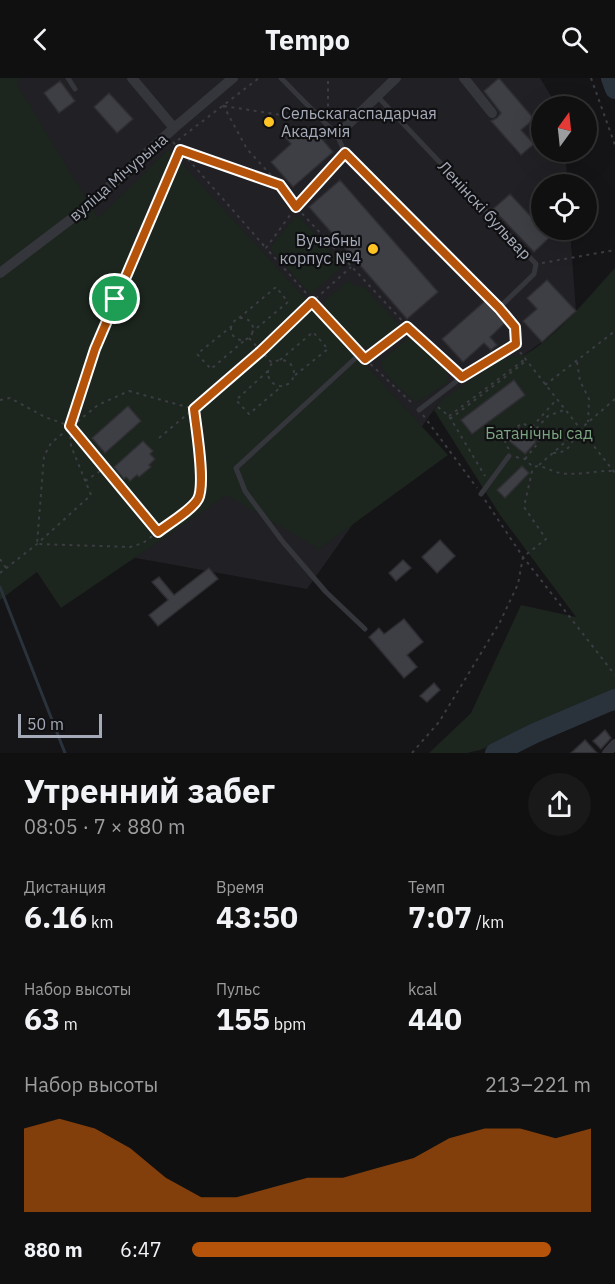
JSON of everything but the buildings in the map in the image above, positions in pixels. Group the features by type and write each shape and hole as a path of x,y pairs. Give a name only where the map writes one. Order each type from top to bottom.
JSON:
{"street":[{"path":"132,78 171,136"},
{"name":"вуліца Мічурына","path":"0,273 87,207 171,136 233,78"},
{"path":"337,135 396,78"},
{"path":"464,78 492,113"},
{"path":"607,753 615,744"}],"lane":[{"path":"68,78 75,89"},
{"path":"281,78 337,135 345,153 499,308 515,327 516,344 462,377 419,410"},
{"name":"Ленінскі бульвар","path":"378,96 536,264 534,274 499,308"},
{"path":"360,354 236,468 245,491 283,543 326,592 365,628"},
{"path":"481,494 509,456"}],"path":[{"path":"259,78 223,105 171,136 180,150 312,302 360,354 419,410 481,494 523,557 615,675"},
{"path":"223,105 311,121 319,118 328,109 328,78"},
{"path":"591,78 615,145"},
{"path":"223,105 247,149 280,185 296,207 407,327 462,377"},
{"path":"180,150 280,185"},
{"path":"0,573 37,544 91,495 71,446 70,426 95,349 180,150"},
{"path":"266,248 296,207 345,153"},
{"path":"536,264 615,250"},
{"path":"159,438 261,351 351,267"},
{"path":"276,287 288,302 211,369 197,354 239,318 276,287"},
{"path":"239,318 250,321 252,332"},
{"path":"232,326 233,335 239,339 247,338"},
{"path":"365,359 407,327"},
{"path":"545,385 615,331"},
{"path":"314,332 328,349 249,414 236,400 268,372 272,363 280,360 314,332"},
{"path":"247,338 272,363"},
{"path":"516,344 525,360 614,472"},
{"path":"280,360 292,364 294,376"},
{"path":"449,418 525,360"},
{"path":"577,361 580,381 589,399 588,422"},
{"path":"268,372 271,380 282,386"},
{"path":"37,544 44,456 51,442 98,405 129,391 194,409"},
{"path":"0,400 10,398 45,417 70,426 158,532"},
{"path":"533,467 539,465 615,399"},
{"path":"432,400 449,418 489,483"},
{"path":"533,429 556,400"},
{"path":"37,544 130,547 143,543 192,506 199,498 200,471 194,409"},
{"path":"533,429 548,416 564,410"},
{"path":"525,459 539,442 533,429 523,423 507,433 505,444 510,450 509,456 525,459 533,467"},
{"path":"553,453 562,453 572,445 574,434"},
{"path":"539,465 556,473 575,475 598,470 614,472"},
{"path":"412,753 439,722 500,622 518,584 523,557 546,539 524,507 533,467"},
{"path":"85,481 105,468"},
{"path":"0,559 6,568"}],"shaded area":[{"path":"0,78 540,78 551,96 531,96 531,162 566,162 567,174 531,174 531,240 571,240 576,311 542,342 518,359 440,401 307,589 9,535"}],"green space":[{"path":"0,78 20,78 17,84 98,218 169,149 448,455 319,549 227,495 61,608 37,572 0,600"},
{"path":"299,216 334,255 340,269 312,293 309,293 272,251 272,245 295,217"},
{"name":"Батанічны сад","path":"615,268 615,711 575,711 480,750 467,753 429,753 471,713 521,605 576,617 500,515 434,410 440,401 502,359 524,355 536,348 572,315"},
{"path":"349,280 354,285 364,287 400,325 370,348 360,346 323,306 323,302"},
{"path":"415,335 448,366 448,382 418,402 388,377 381,360"}],"waterway":[{"path":"611,78 615,89"},
{"path":"0,587 65,753"},
{"path":"495,753 535,733 615,699"}],"place":[{"name":"Сельскагаспадарчая Акадэмія","path":"269,122"},
{"name":"Вучэбны корпус №4","path":"373,249"}],"route":[{"path":"180,150 280,185 296,207 345,153 499,308 515,327 516,344 462,377 407,327 365,359 312,302 261,351 194,409 200,471 199,498 158,532 70,426 95,349 115,299 161,199 180,150"}]}
